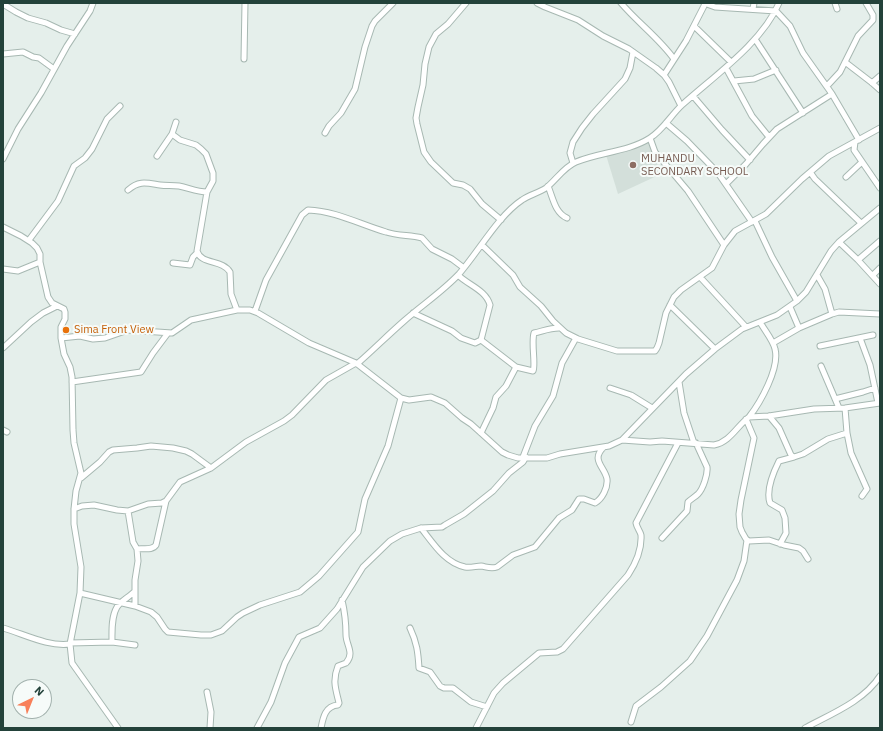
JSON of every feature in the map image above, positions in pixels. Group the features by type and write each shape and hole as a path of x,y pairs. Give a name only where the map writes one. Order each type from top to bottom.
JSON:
{"street":[{"path":"4,3 3,4 20,15 75,34"},
{"path":"3,159 18,129 90,11 93,3"},
{"path":"244,59 245,3"},
{"path":"325,133 329,126 341,113 355,89 365,47 372,26 393,3"},
{"path":"466,3 448,24 436,34 429,47 417,113 417,124 424,152 431,162 453,183 467,186 482,204 501,220"},
{"path":"536,3 572,16 603,36 633,52 664,75 681,106"},
{"path":"621,3 652,36 665,46 674,59"},
{"path":"664,75 694,26 705,3 715,8 776,11 790,26 803,52 832,94 857,140 854,150 880,188"},
{"path":"753,9 754,3"},
{"path":"137,549 153,548 156,544 166,501 180,482 211,468 246,442 292,415 326,380 356,364 458,275 501,220 522,200 542,191 573,163 615,151 650,138 681,106 726,68 755,39 768,25 779,3"},
{"path":"835,3 837,9"},
{"path":"827,86 840,72 858,36 873,20 873,15 866,3"},
{"path":"694,26 731,62"},
{"path":"755,39 803,113"},
{"path":"3,54 23,52 41,59 54,69"},
{"path":"573,163 570,153 573,142 593,114 625,79 630,68 633,52"},
{"path":"845,62 880,90"},
{"path":"726,68 752,116 769,137"},
{"path":"734,82 754,79 776,70"},
{"path":"872,83 880,76"},
{"path":"726,184 750,160 769,137 786,122 832,94"},
{"path":"693,96 750,160"},
{"path":"29,240 58,201 74,166 84,160 92,149 107,119 120,106"},
{"path":"157,156 172,134 176,122"},
{"path":"666,122 705,159 726,184 742,209 753,221 797,301"},
{"path":"482,245 513,275 520,287 541,306 559,328 576,338 617,350 655,351 666,313 677,294 712,268 724,246 735,231 766,214 829,156 880,128"},
{"path":"172,134 184,142 196,145 206,154 213,173 213,181 207,192 197,253 189,265 172,263"},
{"path":"650,138 655,152 688,191 724,246"},
{"path":"846,177 862,162"},
{"path":"810,172 815,179 851,212 861,224"},
{"path":"128,190 145,182 179,186 201,192 207,192"},
{"path":"548,186 557,210 567,218"},
{"path":"61,338 80,336 93,339 105,338 128,330 174,333 191,320 220,315 237,310 255,311 309,342 356,364 401,398 409,400 425,397 438,399 471,424 502,452 513,457 547,458 560,454 609,446 622,440 686,374 715,349 742,329 777,315 797,301 806,292 831,251 839,242 880,208"},
{"path":"255,311 266,280 302,215 308,210 333,213 355,222 390,233 422,238 432,249 464,268"},
{"path":"3,227 29,240 35,245 39,251 48,297 52,304 64,309 65,312 65,319 61,327 61,338 64,354 70,367 72,382 74,443 81,468 81,478 76,491 74,509 74,524 81,567 80,593 70,643 72,663 118,728"},
{"path":"839,242 880,284"},
{"path":"858,260 880,242"},
{"path":"197,253 202,258 219,263 228,269 230,272 231,294 234,306 237,310"},
{"path":"3,269 18,271 40,262"},
{"path":"872,275 880,268"},
{"path":"413,313 452,331 466,340 475,343 481,340 490,305 489,301 481,292 468,284 458,275"},
{"path":"816,275 825,289 832,314"},
{"path":"700,277 746,327"},
{"path":"670,305 715,349"},
{"path":"3,348 30,322 42,313 57,306"},
{"path":"790,307 799,328"},
{"path":"773,343 799,328 839,312 880,314"},
{"path":"622,440 714,445 719,444 728,438 748,418 760,402 770,380 776,357 775,348 760,322"},
{"path":"481,340 516,367 533,370 535,368 533,353 534,333 543,332 550,328 559,328"},
{"path":"72,382 141,372 168,333"},
{"path":"820,346 873,335"},
{"path":"257,728 268,708 285,663 299,637 320,628 337,609 363,567 378,552 397,536 421,528 432,526 442,527 464,514 493,491 509,473 523,462 535,426 553,396 562,363 576,338"},
{"path":"748,418 814,409 842,408 879,403 867,357 860,338"},
{"path":"821,366 835,399 842,408 854,462 867,489 862,496"},
{"path":"481,434 491,413 496,397 506,386 516,367"},
{"path":"662,538 687,511 688,502 701,490 707,470 684,413 679,382"},
{"path":"610,388 631,395 652,408"},
{"path":"835,399 875,388"},
{"path":"80,593 135,606 155,614 164,629 168,632 207,636 222,631 243,613 266,603 300,592 319,576 358,532 365,499 388,446 401,398"},
{"path":"770,416 779,428 791,455 794,457"},
{"path":"631,722 636,706 661,687 690,661 706,636 737,580 744,561 747,540 740,527 740,500 754,438 748,418"},
{"path":"780,544 786,533 785,518 782,510 770,503 769,494 779,461 803,454 828,439 847,433"},
{"path":"476,728 498,688 536,654 542,652 557,652 563,649 637,562 641,536 636,524 678,443"},
{"path":"81,478 113,450 151,446 186,451 211,468"},
{"path":"421,528 438,548 453,562 468,567 497,567 513,555 535,547 559,518 572,510 579,499 584,499 595,503 600,499 606,488 607,479 599,463 600,454 604,447"},
{"path":"74,509 82,506 94,505 128,511 148,504 166,501"},
{"path":"128,511 133,542 137,549 138,561 134,592 135,606"},
{"path":"747,540 769,540 800,548 808,559"},
{"path":"112,642 116,610 121,603 134,592"},
{"path":"321,728 325,713 332,706 339,704 335,692 336,671 340,665 346,663 350,656 350,646 346,636 347,623 342,600"},
{"path":"3,628 49,642 64,644 112,642 134,645"},
{"path":"410,628 418,646 420,661 419,668 430,672 440,686 444,688 453,688 471,702 487,707"},
{"path":"805,728 860,697 880,676"},
{"path":"207,692 211,712 210,728"}],"shaded area":[{"name":"MUHANDU SECONDARY SCHOOL","path":"648,140 661,174 618,194 606,155"}],"place":[{"name":"MUHANDU SECONDARY SCHOOL","path":"633,165"},
{"name":"Sima Front View","path":"66,330"}]}
